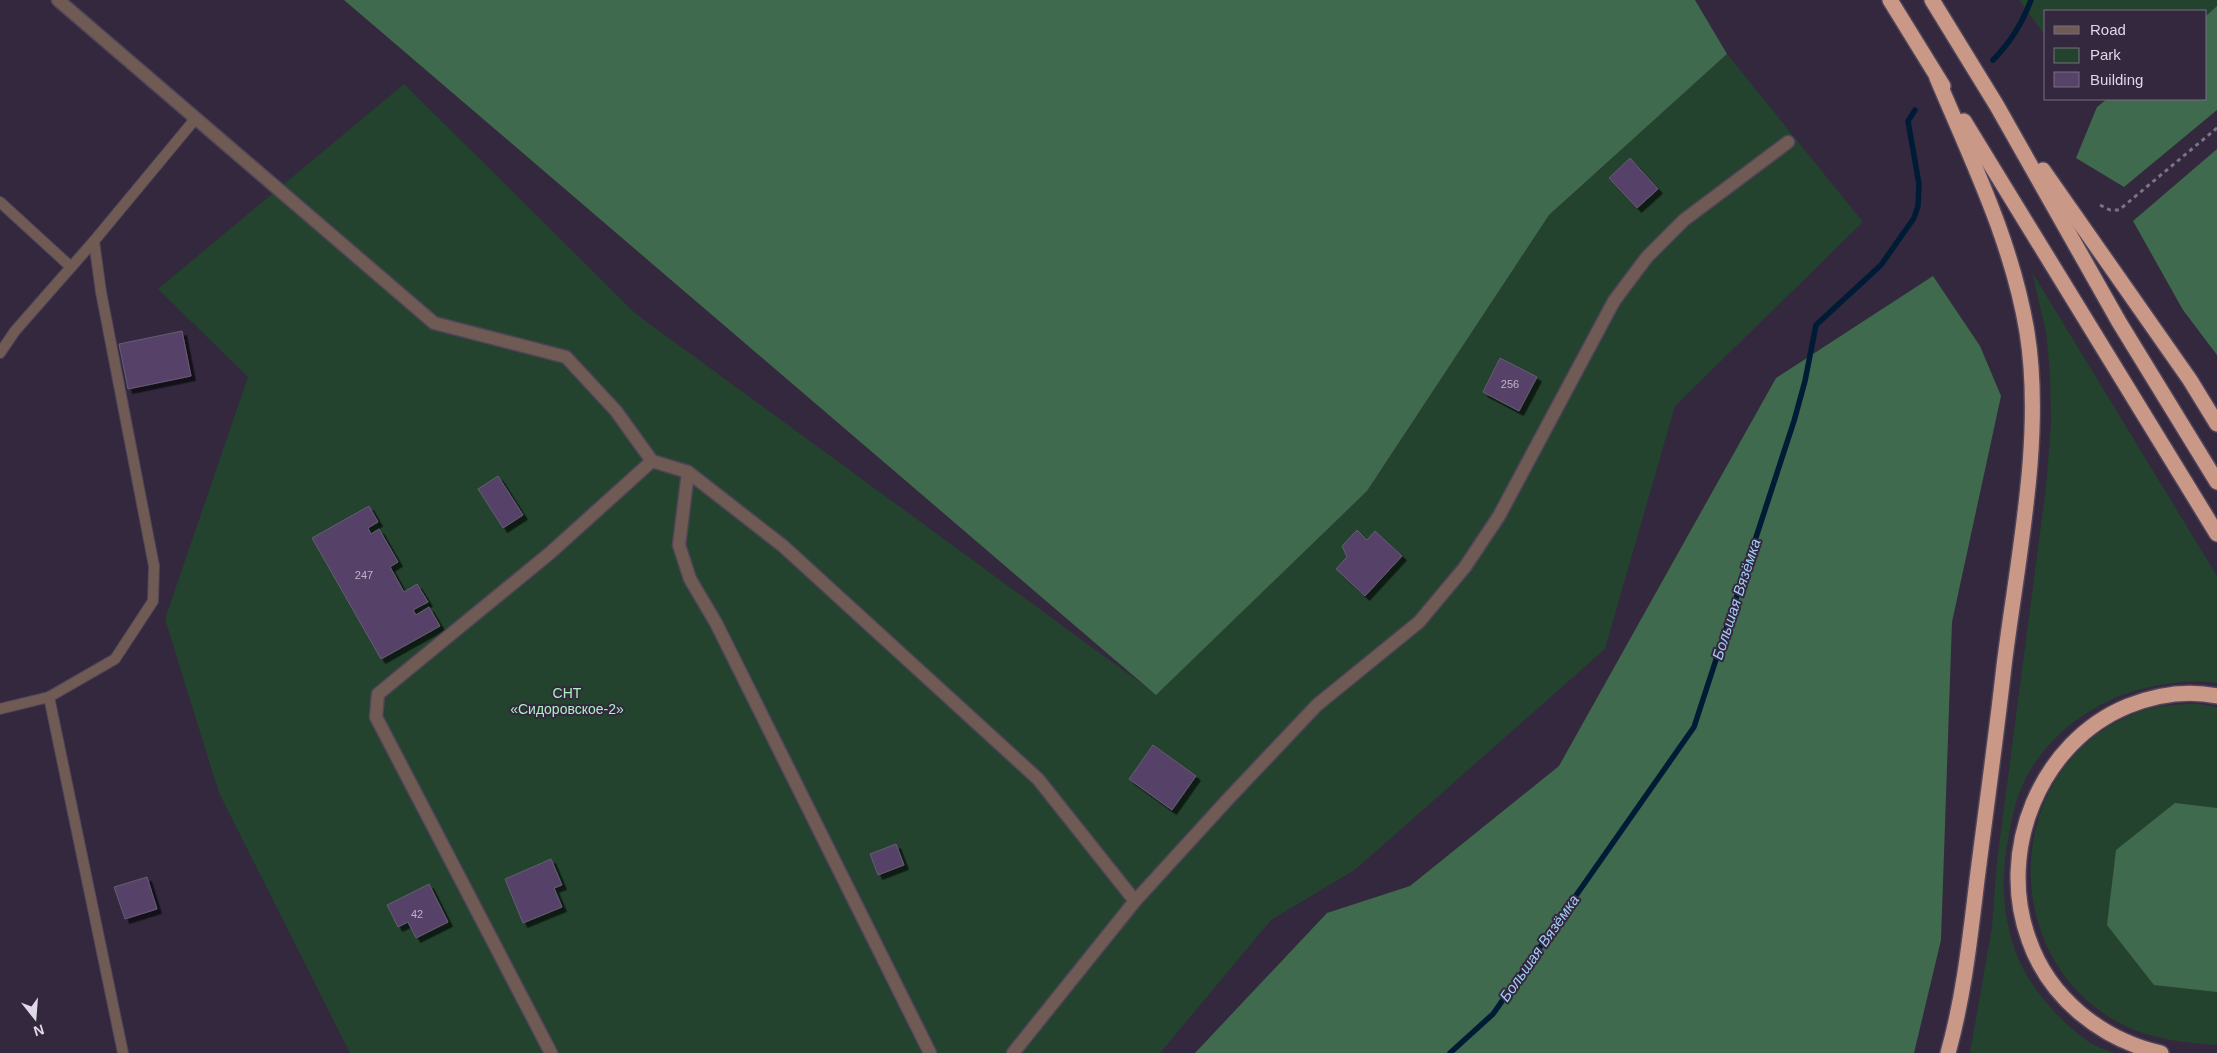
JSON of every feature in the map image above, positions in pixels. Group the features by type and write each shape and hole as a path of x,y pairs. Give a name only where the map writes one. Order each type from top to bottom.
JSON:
{"highway":[{"path":"1890,0 2217,534"},
{"path":"1932,0 1997,106 2120,322 2217,482"},
{"path":"1937,78 1996,217 2010,258 2027,332 2033,394 2027,486 1990,788 1966,972 1948,1053"},
{"path":"1997,106 2173,356 2217,424"},
{"path":"2161,1053 2131,1044 2091,1022 2054,986 2039,963 2025,928 2020,892 2021,850 2030,810 2044,780 2059,757 2080,736 2101,720 2140,701 2177,694 2217,696"}],"street":[{"path":"58,0 434,322 566,357 616,411 652,461 688,472 783,546 1038,779 1135,901"},
{"path":"1013,1053 1135,901 1317,705 1419,622 1465,567 1499,516 1614,301 1647,257 1684,220 1788,142"},
{"path":"552,1053 376,717 378,694 550,553 652,461"},
{"path":"688,472 679,545 690,579 716,623 930,1053"}],"lane":[{"path":"0,353 15,332 94,241 196,118"},
{"path":"0,202 72,266"},
{"path":"0,709 49,698 115,659 153,602 154,566 101,292 94,241"},
{"path":"49,698 123,1053"}],"path":[{"path":"2100,205 2110,210 2119,210 2217,128"}],"green space":[{"path":"344,0 1695,0 1727,54 1549,215 1367,491 1156,695"},
{"path":"2019,0 2217,0 2217,6 2207,15 2207,10 2044,10 2044,34"},
{"path":"2217,6 2217,110 2124,187 2076,158 2097,107 2106,100 2207,100 2207,15"},
{"name":"СНТ «Сидоровское-2»","path":"1727,54 1863,222 1675,406 1605,649 1356,869 1271,920 1160,1053 350,1053 219,793 165,619 248,377 158,289 404,84 636,314 1156,694 1367,491 1549,215"},
{"path":"2217,149 2217,355 2183,310 2133,221"},
{"path":"2032,272 2217,576 2217,683 2184,682 2150,687 2130,692 2091,710 2057,737 2042,753 2030,770 2016,801 2013,814 2004,871 2004,887 2007,918 2014,948 2033,985 2059,1017 2089,1042 2113,1053 1970,1053 1992,927 1997,861 2046,487 2051,424 2050,373 2046,332"},
{"path":"1933,276 1980,346 2001,396 1952,622 1941,940 1914,1053 1195,1053 1327,913 1410,886 1559,766 1776,378"},
{"path":"2199,704 2217,707 2217,1044 2214,1045 2175,1041 2137,1031 2090,1003 2057,965 2037,919 2031,870 2038,821 2058,776 2092,739 2139,712 2168,705"},
{"path":"2175,803 2217,808 2217,992 2154,985 2107,925 2116,850"}],"building":[{"path":"1630,158 1658,189 1637,208 1609,178"},
{"path":"182,331 191,376 128,389 119,344"},
{"path":"1500,358 1537,377 1519,411 1483,392"},
{"path":"498,476 523,515 503,528 478,489"},
{"path":"369,506 378,522 368,528 371,534 379,529 398,562 390,567 404,592 417,584 428,602 413,610 416,615 429,607 440,626 381,659 312,538"},
{"path":"1357,530 1367,540 1375,531 1402,556 1365,596 1336,569 1347,557 1342,546"},
{"path":"1153,745 1196,776 1172,810 1129,779"},
{"path":"896,844 904,865 878,875 870,854"},
{"path":"551,859 562,885 554,888 562,907 523,923 505,879"},
{"path":"147,877 157,909 125,919 114,887"},
{"path":"429,884 448,922 416,938 408,922 398,927 387,905"}],"waterway":[{"name":"Большая Вязёмка","path":"1993,60 2015,32 2031,0"},
{"name":"Большая Вязёмка","path":"1450,1053 1493,1014 1694,727 1794,421 1805,381 1816,325 1881,265 1914,218 1918,206 1919,184 1908,121 1915,110"}]}
